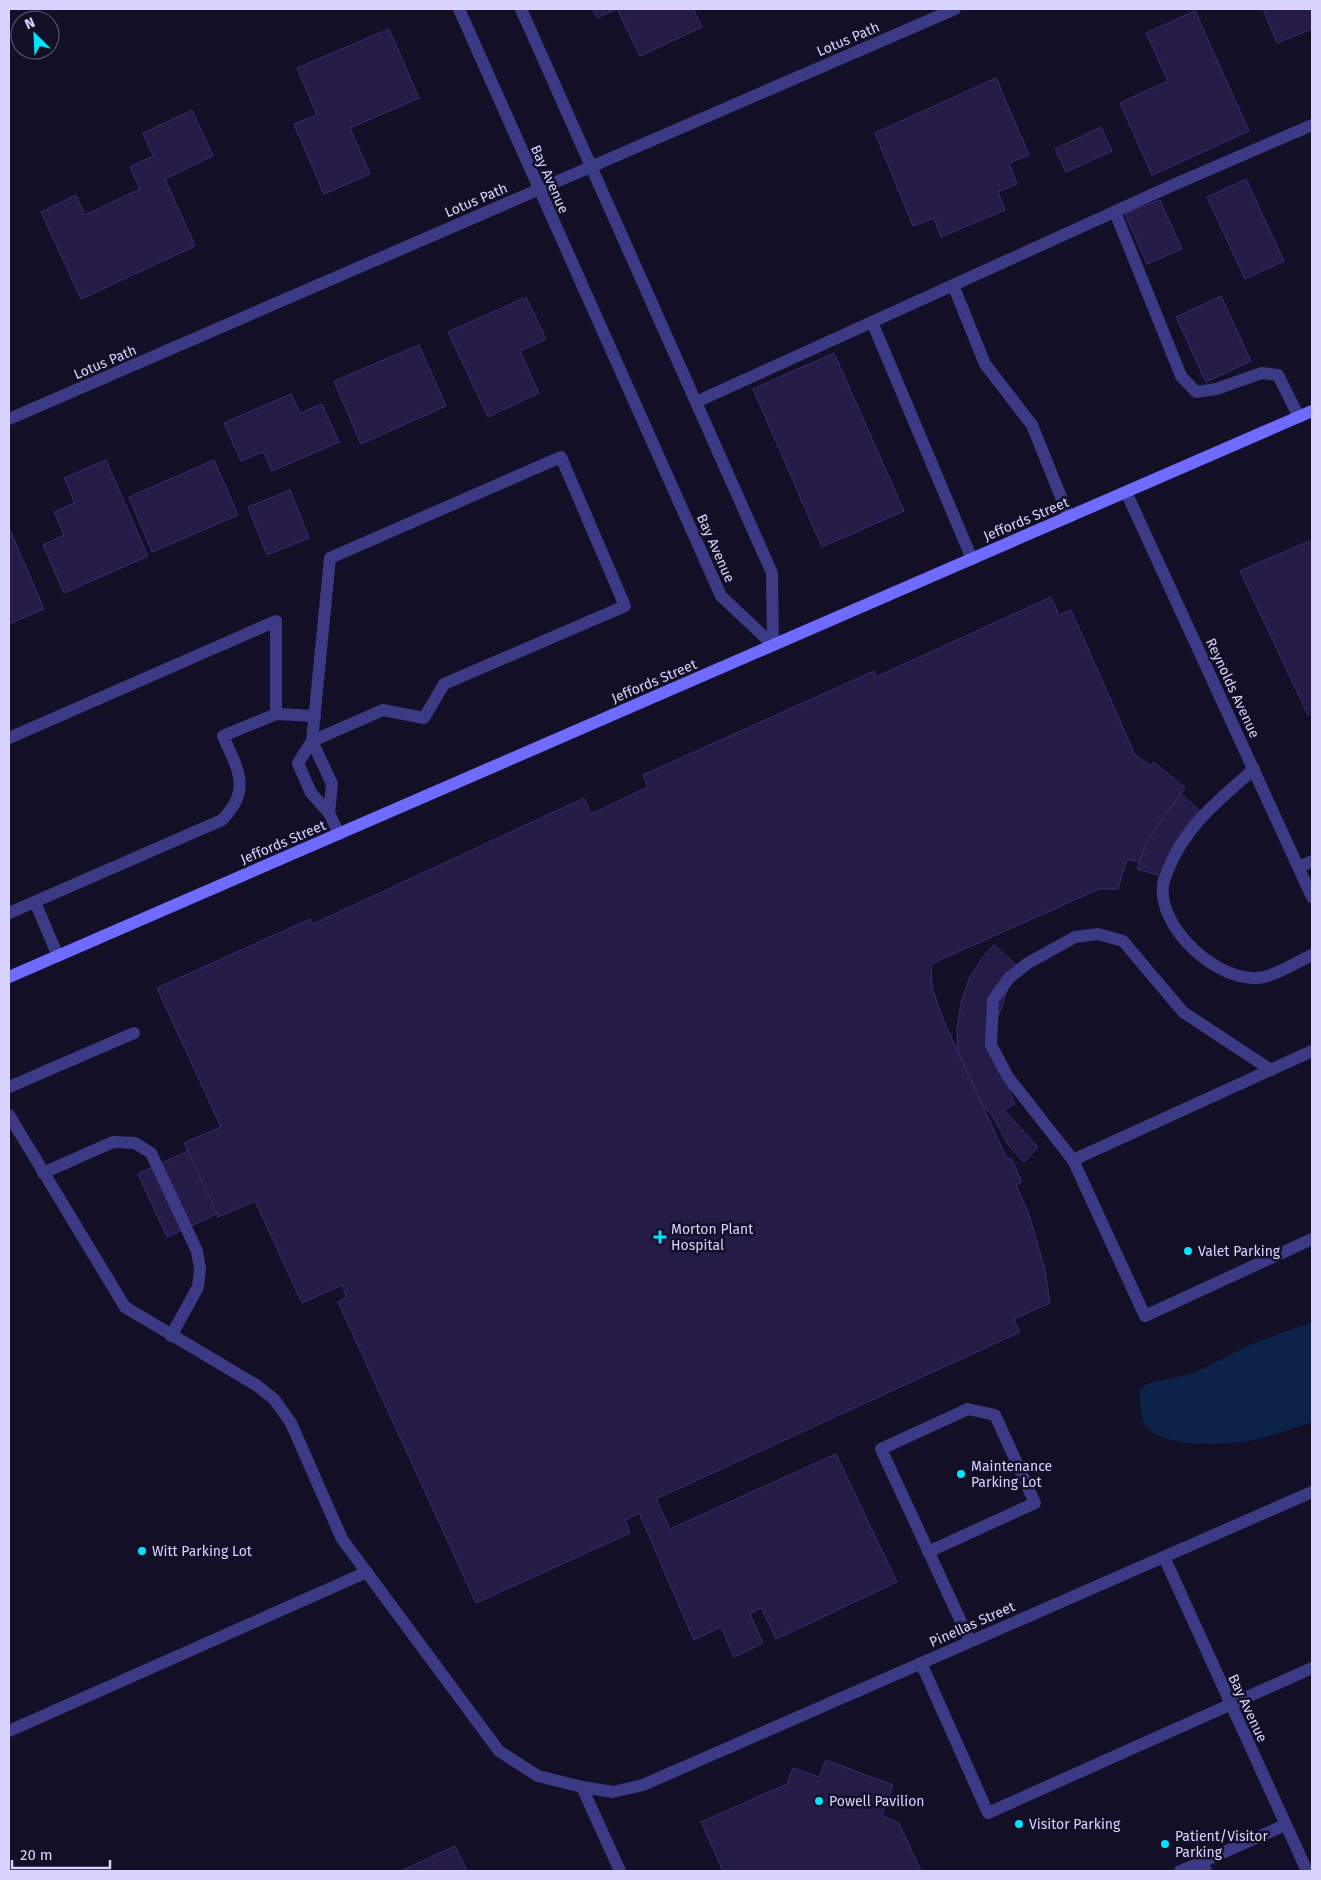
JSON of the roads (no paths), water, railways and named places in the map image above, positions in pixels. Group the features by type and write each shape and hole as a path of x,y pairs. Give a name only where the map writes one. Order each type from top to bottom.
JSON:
{"street":[{"name":"Bay Avenue","path":"459,9 538,190 721,596 773,645"},
{"path":"521,9 772,573 773,645"},
{"name":"Lotus Path","path":"9,420 956,9"},
{"path":"696,402 1312,125"},
{"path":"1115,212 1181,376 1196,392 1216,389 1262,373 1278,375 1299,417"},
{"path":"953,285 985,364 1032,425 1069,517"},
{"path":"872,322 972,559"},
{"name":"Jeffords Street","path":"9,977 1312,412"},
{"path":"312,741 383,710 424,718 444,684 625,606 561,457 330,558 312,741 298,763 312,793 329,813 339,834"},
{"name":"Reynolds Avenue","path":"1126,492 1312,896"},
{"path":"9,738 276,621 276,714"},
{"path":"9,913 222,820 234,808 241,788 239,773 223,736 276,714 315,716"},
{"path":"312,741 332,784 329,813"},
{"path":"1254,769 1201,816 1174,854 1163,884 1166,908 1180,937 1206,961 1235,976 1263,977 1312,955"},
{"path":"1299,867 1312,861"},
{"path":"35,902 58,956"},
{"path":"1271,1070 1184,1012 1123,941 1098,934 1075,937 1028,963 1009,978 993,1000 990,1027 991,1045 1008,1077 1073,1160 1145,1316 1312,1239"},
{"path":"9,1087 134,1033"},
{"path":"1073,1160 1312,1051"},
{"name":"Pinellas Street","path":"9,1115 125,1307 256,1385 274,1399 290,1423 342,1539 499,1751 538,1776 582,1787 613,1792 643,1784 1312,1492"},
{"path":"44,1173 113,1142 135,1144 152,1153 197,1251 200,1269 198,1287 171,1336"},
{"path":"928,1552 1035,1503 995,1415 968,1409 881,1449 928,1552 970,1641"},
{"name":"Bay Avenue","path":"1164,1557 1307,1871"},
{"path":"9,1731 367,1572"},
{"path":"922,1663 988,1813 1312,1668"},
{"path":"582,1787 620,1871"},
{"path":"1180,1871 1204,1866 1286,1825"}],"water":[{"path":"1312,1322 1312,1422 1253,1440 1211,1444 1177,1441 1162,1437 1151,1431 1144,1423 1141,1411 1140,1389 1149,1383 1194,1373 1249,1345"}],"place":[{"name":"Morton Plant Hospital","path":"660,1237"},
{"name":"Valet Parking","path":"1188,1251"},
{"name":"Maintenance Parking Lot","path":"961,1474"},
{"name":"Witt Parking Lot","path":"142,1551"},
{"name":"Powell Pavilion","path":"819,1801"},
{"name":"Visitor Parking","path":"1019,1824"},
{"name":"Patient/Visitor Parking","path":"1165,1844"}]}
